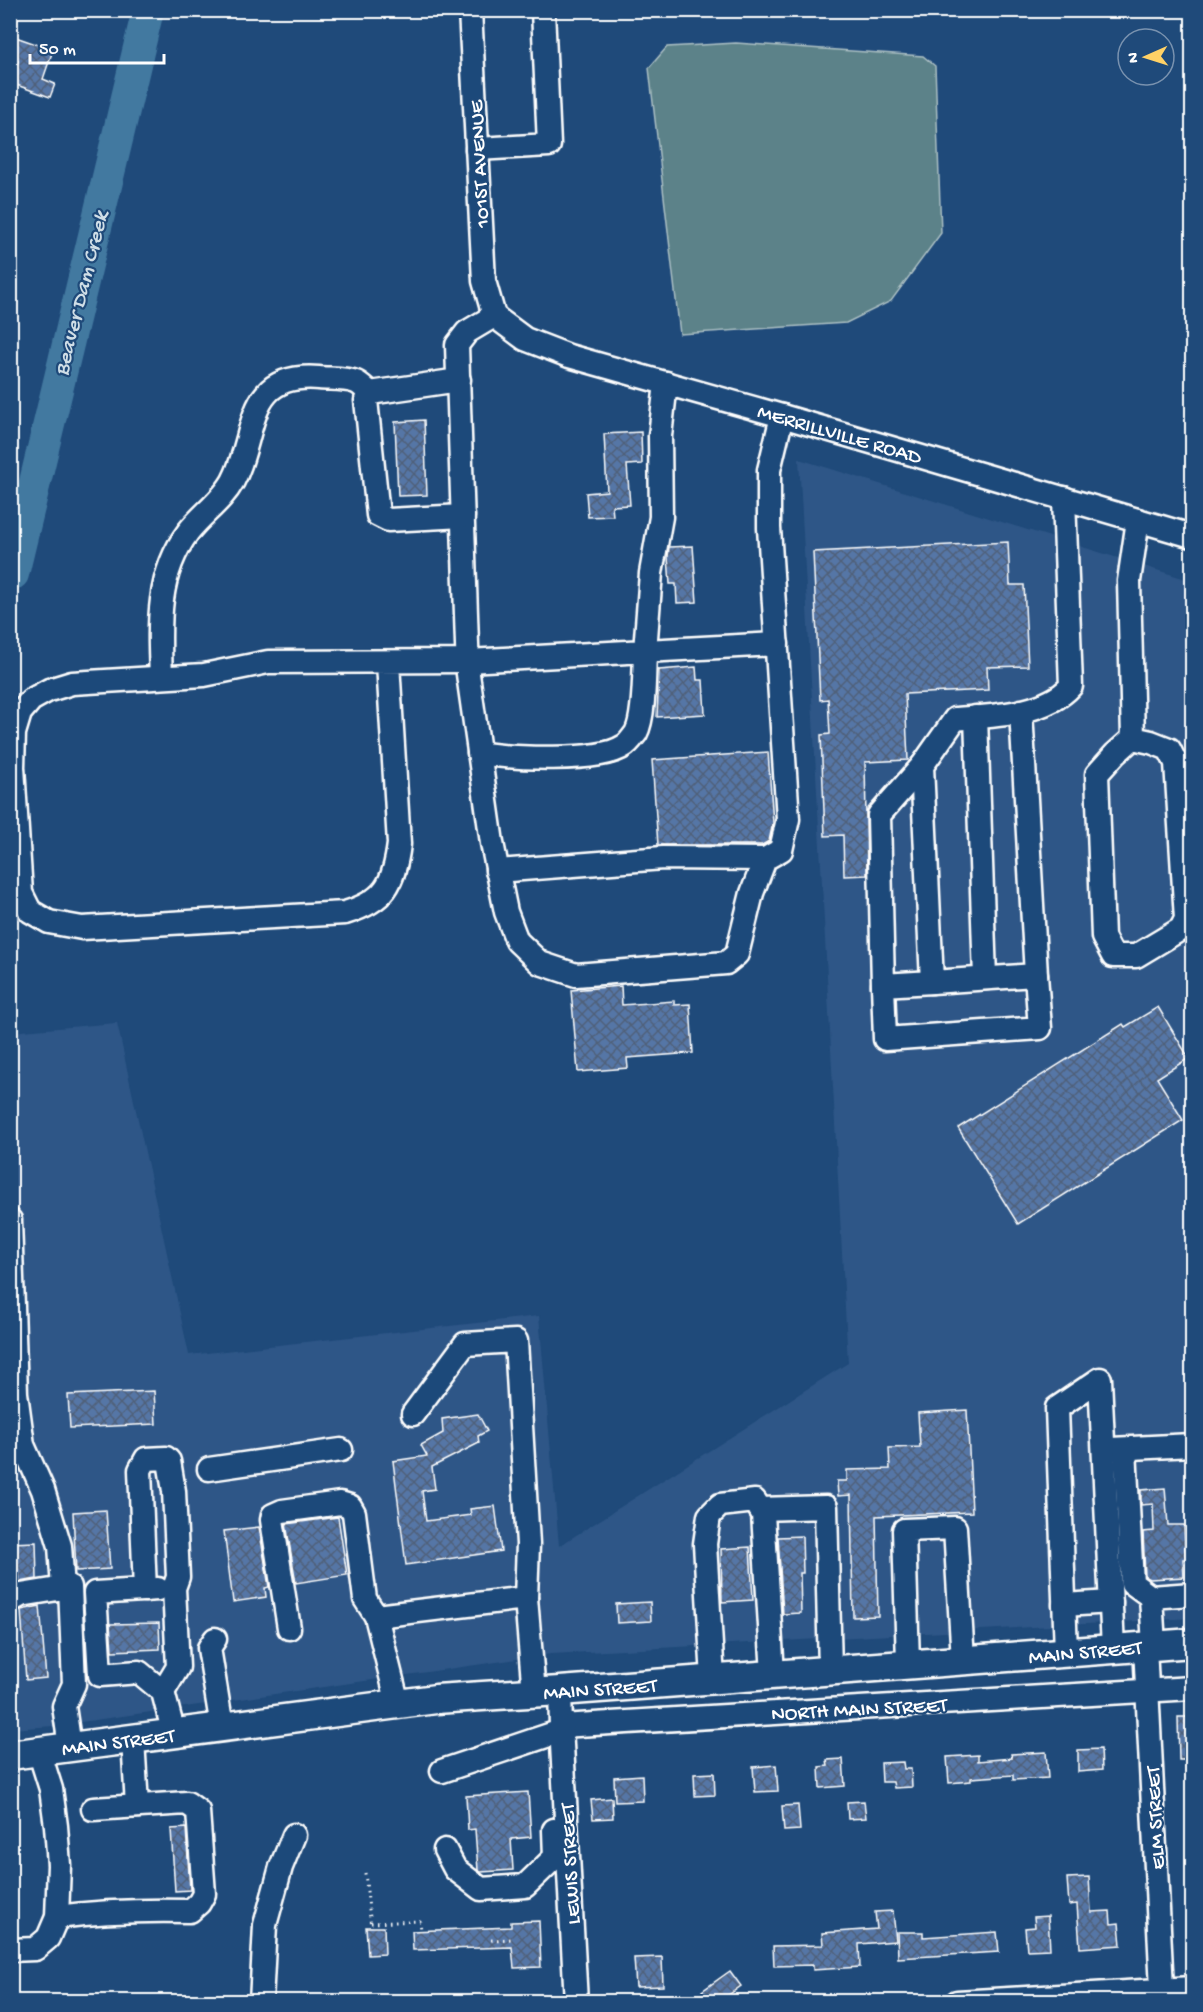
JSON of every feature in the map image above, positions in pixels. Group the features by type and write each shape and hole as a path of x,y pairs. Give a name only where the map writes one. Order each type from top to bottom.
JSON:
{"main road":[{"name":"MAIN STREET","path":"10,1755 436,1699 1192,1643"}],"street":[{"name":"101ST AVENUE","path":"471,10 484,281 494,316"},
{"path":"477,148 549,145 543,10"},
{"path":"494,316 467,332 458,345 468,661 478,753 497,871 506,912 517,940 540,963 576,975 726,963 737,954 752,892 765,859"},
{"name":"MERRILLVILLE ROAD","path":"494,316 525,339 569,356 1192,536"},
{"path":"161,677 159,635 166,575 175,553 189,532 230,487 241,467 251,423 260,402 272,389 289,380 306,377 356,382 370,393 459,380"},
{"path":"478,753 548,758 608,753 625,746 636,732 641,716 651,573 661,517 660,435 666,383"},
{"path":"370,393 366,400 378,515 388,520 463,516"},
{"path":"497,871 663,858 765,859 781,850 788,819 769,528 769,470 782,416"},
{"path":"1014,713 1040,1028 885,1039 879,815 922,766 955,719 1014,713 1046,703 1071,686 1064,498"},
{"path":"1133,738 1169,749 1176,763 1186,919 1181,929 1136,956 1113,956 1103,937 1097,774 1133,738 1129,581 1138,520"},
{"path":"388,663 399,844 395,870 382,894 362,908 345,913 81,928 49,922 17,902 21,892 13,767 14,733 20,713 31,700 49,690 72,683 204,675 268,662 468,661 777,644"},
{"path":"976,717 984,978"},
{"path":"922,766 932,982"},
{"path":"883,985 1036,975"},
{"path":"10,1220 16,1393 23,1445 19,1457 43,1490 60,1546 63,1588"},
{"path":"413,1414 465,1344 516,1341 528,1544 526,1598 557,1730 555,1857 525,1886 481,1889 455,1869 446,1850"},
{"path":"1066,1652 1057,1408 1100,1379 1114,1449 1132,1583 1151,1597 1192,1594"},
{"path":"1114,1449 1192,1445"},
{"path":"1113,1648 1111,1602 1114,1449"},
{"path":"209,1469 341,1450"},
{"path":"145,1590 140,1470 146,1459 166,1458 169,1461 174,1491 178,1577 174,1588 178,1667 163,1692"},
{"path":"713,1679 705,1544 709,1516 720,1505 733,1502 755,1501 763,1514 772,1674"},
{"path":"289,1629 273,1515 282,1511 340,1503 350,1506 354,1513 365,1599 376,1616 398,1704"},
{"path":"760,1509 826,1508 830,1670"},
{"path":"909,1663 904,1530 955,1528 963,1660"},
{"path":"10,1601 21,1595 70,1587 74,1684 64,1706 70,1747"},
{"path":"174,1588 95,1593 100,1675 139,1672 163,1692 174,1734"},
{"name":"ELM STREET","path":"1151,1597 1148,1691 1162,1989"},
{"path":"376,1616 526,1598"},
{"path":"1064,1605 1111,1602"},
{"path":"215,1639 209,1648 222,1727"},
{"name":"NORTH MAIN STREET","path":"442,1771 557,1730 1192,1688"},
{"name":"LEWIS STREET","path":"557,1730 576,2001"},
{"path":"133,1739 137,1806"},
{"path":"10,1950 35,1949 48,1938 57,1917 59,1865 56,1826 51,1789 39,1751"},
{"path":"57,1917 99,1911 190,1911 199,1903 204,1894 198,1811 187,1803 93,1809"},
{"path":"261,2001 266,1925 281,1867 294,1835"},
{"path":"957,2001 1192,1988"}],"path":[{"path":"365,1872 371,1925 420,1921 421,1930"},
{"path":"491,1940 512,1939"}],"shaded area":[{"path":"799,459 1192,581 1192,1618 551,1654 53,1726 11,1729 11,1032 117,1023 189,1355 539,1316 559,1546 848,1363"}],"green space":[{"path":"736,43 923,56 935,66 941,233 891,301 846,323 680,334 649,68 667,47"}],"building":[{"path":"10,35 53,50 43,79 55,84 50,97 11,83 18,61 10,58"},
{"path":"424,420 427,495 398,496 395,422"},
{"path":"641,432 642,464 627,465 630,505 612,506 613,516 588,517 586,493 607,491 604,434"},
{"path":"1008,542 1010,585 1024,585 1028,666 987,667 988,690 905,694 908,760 865,762 867,875 844,876 843,835 825,836 821,735 830,734 828,699 820,700 813,552"},
{"path":"693,546 697,602 677,603 676,584 670,584 669,547"},
{"path":"696,667 697,680 703,680 705,714 657,717 659,670"},
{"path":"768,752 773,823 769,841 762,845 658,845 652,760"},
{"path":"621,986 622,1005 674,1001 674,1005 690,1004 693,1053 627,1058 628,1068 578,1072 571,990"},
{"path":"1158,1007 1189,1058 1157,1078 1183,1120 1018,1224 958,1128 1123,1024 1125,1027"},
{"path":"154,1391 156,1424 70,1428 68,1395"},
{"path":"967,1410 972,1512 876,1516 878,1616 853,1617 851,1495 838,1496 837,1481 847,1481 847,1470 890,1469 889,1448 920,1447 918,1413"},
{"path":"478,1414 487,1431 478,1436 479,1443 432,1467 435,1489 422,1491 426,1521 471,1515 470,1509 495,1506 501,1551 406,1565 393,1461 427,1456 421,1445 443,1433 442,1419"},
{"path":"1165,1488 1168,1525 1184,1525 1186,1559 1183,1559 1184,1577 1150,1579 1145,1576 1143,1532 1154,1531 1153,1504 1141,1505 1141,1490"},
{"path":"106,1510 110,1569 76,1571 73,1512"},
{"path":"338,1517 347,1575 296,1583 286,1524"},
{"path":"259,1527 269,1587 265,1588 266,1597 233,1602 224,1531"},
{"path":"802,1536 801,1613 783,1614 778,1537"},
{"path":"36,1542 37,1579 19,1582 19,1575 10,1576 10,1543"},
{"path":"750,1547 753,1600 722,1602 721,1549"},
{"path":"650,1602 651,1621 617,1623 616,1604"},
{"path":"40,1606 46,1678 26,1680 21,1610"},
{"path":"159,1623 160,1649 112,1651 110,1624"},
{"path":"1178,1717 1192,1717 1192,1760 1179,1760"},
{"path":"1101,1749 1102,1770 1078,1772 1078,1750"},
{"path":"1046,1752 1048,1778 1013,1780 1013,1775 971,1778 971,1781 949,1783 947,1757 978,1755 978,1761 1012,1758 1011,1754"},
{"path":"843,1759 845,1786 820,1788 819,1767 828,1766 827,1760"},
{"path":"903,1762 904,1769 911,1769 912,1787 894,1788 893,1782 882,1782 881,1763"},
{"path":"776,1765 778,1791 755,1792 753,1767"},
{"path":"714,1773 715,1795 695,1796 694,1774"},
{"path":"642,1775 643,1801 615,1802 614,1777"},
{"path":"528,1792 531,1837 511,1839 513,1870 481,1872 478,1870 475,1829 468,1830 466,1796"},
{"path":"612,1798 613,1818 593,1819 591,1800"},
{"path":"864,1801 866,1818 848,1819 847,1802"},
{"path":"798,1805 800,1830 784,1831 782,1806"},
{"path":"186,1828 190,1890 175,1891 171,1829"},
{"path":"1089,1877 1091,1912 1110,1911 1111,1924 1119,1923 1121,1945 1080,1948 1077,1904 1069,1905 1067,1878"},
{"path":"893,1911 896,1941 859,1944 860,1967 813,1970 813,1965 774,1966 773,1946 823,1945 822,1933 877,1929 875,1912"},
{"path":"1048,1916 1050,1949 1027,1950 1025,1928 1035,1927 1034,1917"},
{"path":"539,1921 541,1967 514,1968 512,1947 413,1950 412,1931 511,1927 511,1922"},
{"path":"366,1927 384,1927 385,1954 368,1955"},
{"path":"897,1932 923,1932 923,1937 997,1932 999,1952 898,1958"},
{"path":"662,1957 663,1986 636,1987 634,1958"},
{"path":"730,1971 741,1986 720,2001 710,2001 702,1991"}],"waterway":[{"name":"Beaver Dam Creek","path":"10,576 13,574 148,10"}]}
